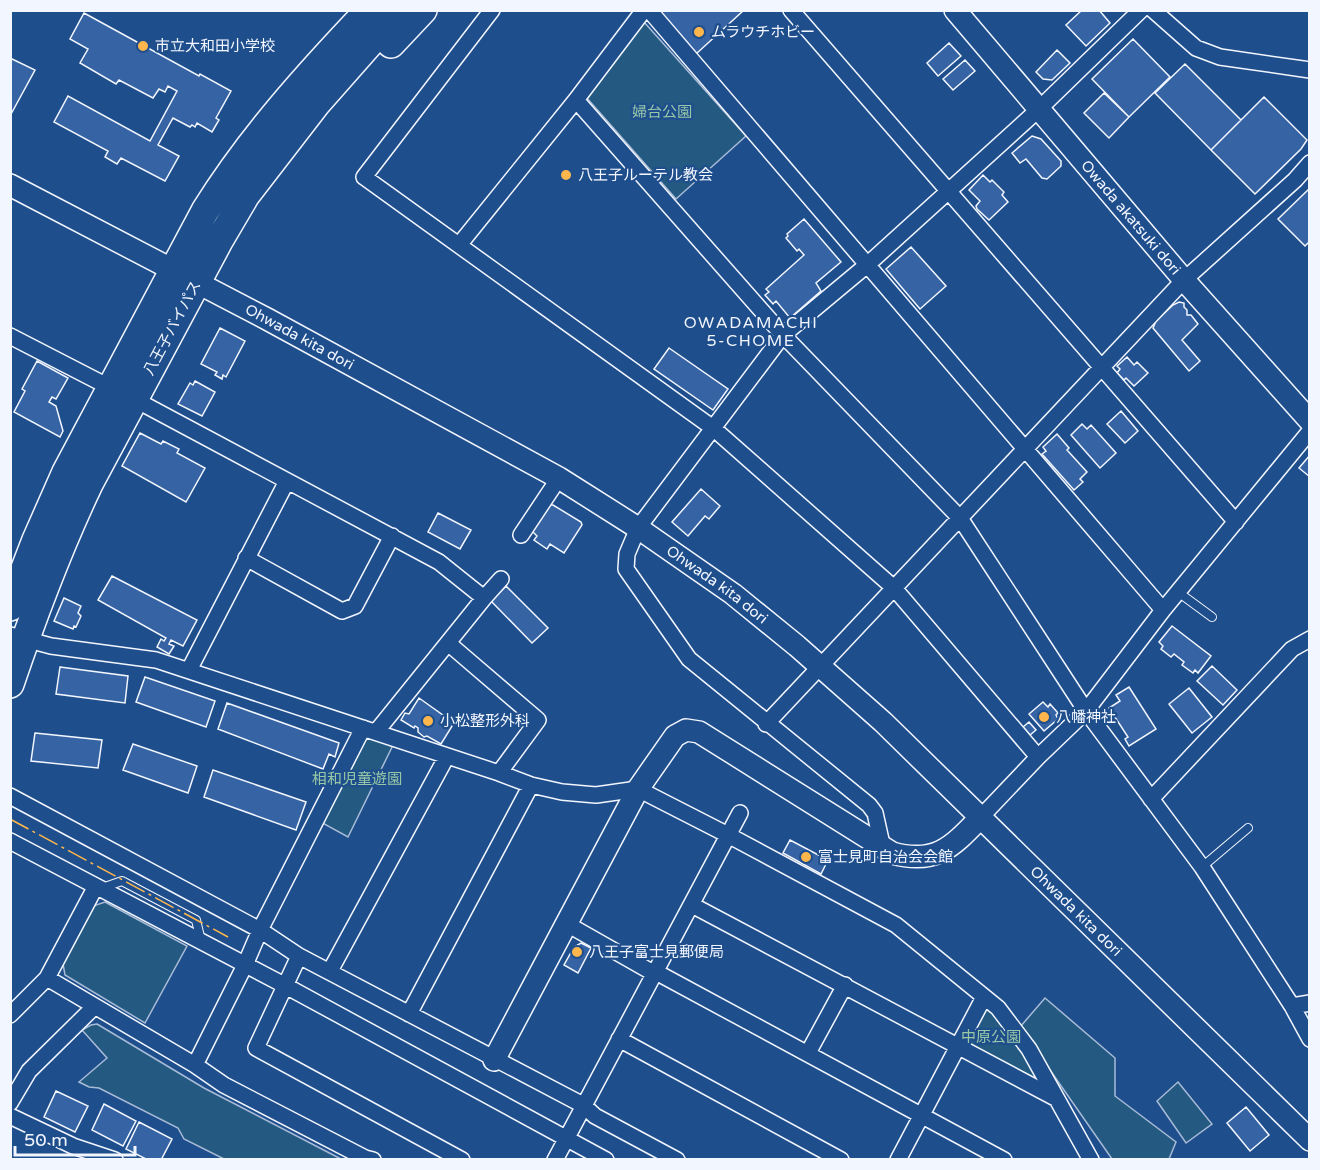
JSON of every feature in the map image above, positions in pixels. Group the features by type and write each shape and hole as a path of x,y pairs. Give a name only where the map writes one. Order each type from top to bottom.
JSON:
{"highway":[{"path":"225,179 261,111 304,56 346,10"},
{"name":"八王子バイパス","path":"10,684 18,637 45,584 89,483 122,393 173,270 225,179 301,83 369,10"},
{"name":"八王子バイパス","path":"10,607 66,472 197,283 235,212 288,140 351,63 399,10"},
{"path":"288,140 322,118 423,10"}],"street":[{"path":"492,10 364,177 713,428 894,588 1038,757"},
{"path":"459,245 646,10 1163,610"},
{"path":"791,10 1236,522"},
{"name":"Owada akatsuki dori","path":"955,10 1184,280 1310,421"},
{"path":"883,849 875,813 869,805 766,724 689,659 626,569 627,554 638,528 783,335 867,265 1039,110 1141,10"},
{"path":"1153,10 1196,48 1220,57 1310,70"},
{"path":"576,100 783,335 960,518 1086,711 1202,867 1292,1006 1310,1039"},
{"path":"766,724 1184,280 1296,180 1310,163"},
{"name":"Ohwada kita dori","path":"10,185 559,478 638,528 732,594 883,722 1310,1140"},
{"path":"10,336 392,536 439,562 484,598"},
{"path":"494,1060 638,789 675,736 686,730 699,732 814,802 883,849 910,858 944,851 957,841 1086,711 1163,610 1310,431"},
{"path":"522,535 559,478"},
{"path":"189,670 287,481"},
{"path":"246,558 342,611 355,606 392,536"},
{"path":"195,1065 260,930 370,730 448,643 501,579"},
{"path":"18,637 51,646 156,660 531,785 562,792 596,795 638,789 896,925 998,1008 1029,1049 1091,1160"},
{"path":"1151,799 1292,649 1310,639"},
{"path":"448,643 538,720 499,773"},
{"path":"330,971 447,756"},
{"path":"409,1014 531,785"},
{"path":"10,796 260,930 299,956 583,1105 595,1116 677,1160"},
{"path":"555,1160 740,813"},
{"path":"10,841 245,964 606,1160"},
{"path":"10,1015 47,978 98,887"},
{"path":"692,904 1057,1099"},
{"path":"567,924 1004,1160"},
{"path":"299,956 256,1048 462,1160"},
{"path":"47,978 195,1065 224,1085 365,1158 373,1160"},
{"path":"808,1053 845,986"},
{"path":"898,1160 984,997"},
{"path":"1292,1006 1310,1003"},
{"path":"10,1103 28,1071 94,1007"},
{"path":"619,1039 841,1160"},
{"path":"10,1116 104,1158"}],"lane":[{"path":"1178,592 1212,617"},
{"path":"1202,867 1248,828"}],"green space":[{"name":"婦台公園","path":"644,22 746,136 676,199 586,97"},
{"name":"相和児童遊園","path":"363,728 396,739 348,837 317,820"},
{"path":"105,902 187,946 145,1023 65,975 63,964 93,906"},
{"name":"中原公園","path":"984,997 1057,1099 958,1047"},
{"path":"1045,998 1115,1058 1115,1096 1176,1142 1169,1159 1112,1159 1020,1027"},
{"path":"97,1024 204,1088 341,1159 224,1159 184,1139 178,1128 99,1088 89,1087 79,1082 107,1058 82,1030"},
{"path":"1178,1082 1212,1124 1186,1143 1157,1101"}],"building":[{"name":"ムラウチホビー","path":"658,10 744,10 696,54"},
{"path":"1082,10 1099,10 1110,23 1086,46 1066,25"},
{"path":"84,13 231,91 216,118 219,120 212,132 197,123 195,127 192,125 190,127 173,118 158,145 179,156 165,181 121,158 117,164 105,157 108,151 54,122 68,96 150,141 177,91 168,86 165,92 159,89 153,98 119,80 116,84 80,63 88,49 70,39"},
{"path":"1133,39 1170,77 1129,117 1092,79"},
{"path":"949,43 961,56 938,76 927,63"},
{"path":"1057,50 1070,63 1052,80 1043,79 1036,72"},
{"path":"10,58 35,70 10,116"},
{"path":"965,60 975,71 953,90 943,79"},
{"path":"1185,64 1241,120 1211,150 1155,93"},
{"path":"1104,93 1129,117 1109,138 1084,113"},
{"path":"1264,97 1307,140 1301,149 1255,194 1211,150"},
{"path":"1032,136 1041,139 1061,161 1061,166 1047,179 1042,178 1026,159 1020,163 1012,153"},
{"path":"983,175 1004,192 1002,195 1008,202 989,220 977,209 976,206 980,201 969,190"},
{"path":"1310,188 1310,241 1305,246 1278,219"},
{"path":"804,219 841,262 816,283 821,291 790,318 776,301 773,304 765,295 769,292 766,289 804,255 799,249 797,251 786,238 787,234"},
{"path":"911,247 946,286 920,309 886,269"},
{"path":"1179,302 1184,303 1187,315 1191,315 1198,324 1182,340 1200,361 1189,371 1153,328 1156,321"},
{"path":"220,328 245,341 226,377 223,375 222,379 215,375 217,372 201,364"},
{"path":"669,348 728,389 713,410 654,369"},
{"path":"1127,357 1134,365 1137,362 1148,373 1134,386 1117,373 1120,369 1117,366"},
{"path":"37,361 68,378 56,399 52,397 49,402 56,406 63,431 60,437 14,412 25,391 22,389"},
{"path":"195,381 215,392 202,416 178,404 190,383 193,385"},
{"path":"1121,411 1138,431 1125,443 1107,424"},
{"path":"1082,424 1087,429 1091,425 1116,453 1100,468 1071,435"},
{"path":"140,433 161,444 163,441 179,449 177,453 205,468 186,502 122,466"},
{"path":"1057,434 1069,448 1067,450 1087,472 1080,479 1083,482 1074,490 1042,454 1046,451 1043,447"},
{"path":"1310,455 1310,477 1299,468"},
{"path":"701,489 720,506 709,519 705,516 688,536 672,522"},
{"path":"548,505 553,505 581,522 582,525 564,553 550,544 547,549 534,540 537,536 532,531"},
{"path":"438,513 471,530 460,549 428,532"},
{"path":"112,576 197,620 183,646 171,640 169,644 174,646 169,654 157,647 161,639 164,641 166,638 98,600"},
{"path":"506,586 548,628 532,643 491,601"},
{"path":"64,598 81,606 78,613 81,616 73,629 54,621"},
{"path":"1172,626 1211,656 1198,673 1195,670 1193,673 1182,665 1184,662 1174,654 1171,657 1161,649 1163,646 1159,642"},
{"path":"1212,666 1237,690 1223,705 1197,681"},
{"path":"60,667 128,676 125,703 56,694"},
{"path":"145,677 215,701 206,727 136,702"},
{"path":"1129,687 1156,729 1129,746 1125,739 1128,737 1109,708 1120,701 1116,695"},
{"path":"1189,688 1212,717 1192,733 1169,704"},
{"name":"小松整形外科","path":"419,698 454,723 441,744 427,736 424,737 418,732 418,728 401,720 405,713 409,714"},
{"name":"八幡神社","path":"1043,702 1048,707 1050,704 1058,713 1056,715 1058,719 1044,731 1029,714"},
{"path":"227,703 339,743 335,757 329,754 323,769 218,729"},
{"name":"八幡神社","path":"1029,722 1036,730 1030,735 1023,727"},
{"path":"35,733 102,740 98,768 31,761"},
{"path":"133,744 197,766 188,793 123,770"},
{"path":"213,770 306,802 296,830 204,797"},
{"name":"富士見町自治会会館","path":"790,840 828,860 821,874 783,853"},
{"path":"581,943 591,948 578,973 564,965 574,947"},
{"path":"56,1091 88,1106 75,1132 44,1117"},
{"path":"104,1104 136,1121 123,1146 92,1130"},
{"path":"1246,1107 1269,1135 1250,1151 1227,1123"},
{"path":"139,1122 172,1139 161,1160 148,1160 126,1149"}],"power":[{"path":"10,819 228,937"}],"place":[{"name":"ムラウチホビー","path":"699,32"},
{"name":"市立大和田小学校","path":"143,46"},
{"name":"八王子ルーテル教会","path":"566,175"},
{"name":"八幡神社","path":"1044,717"},
{"name":"小松整形外科","path":"428,721"},
{"name":"富士見町自治会会館","path":"806,857"},
{"name":"八王子富士見郵便局","path":"577,952"}],"district":[{"name":"OWADAMACHI 5-CHOME","path":"751,332"}]}
